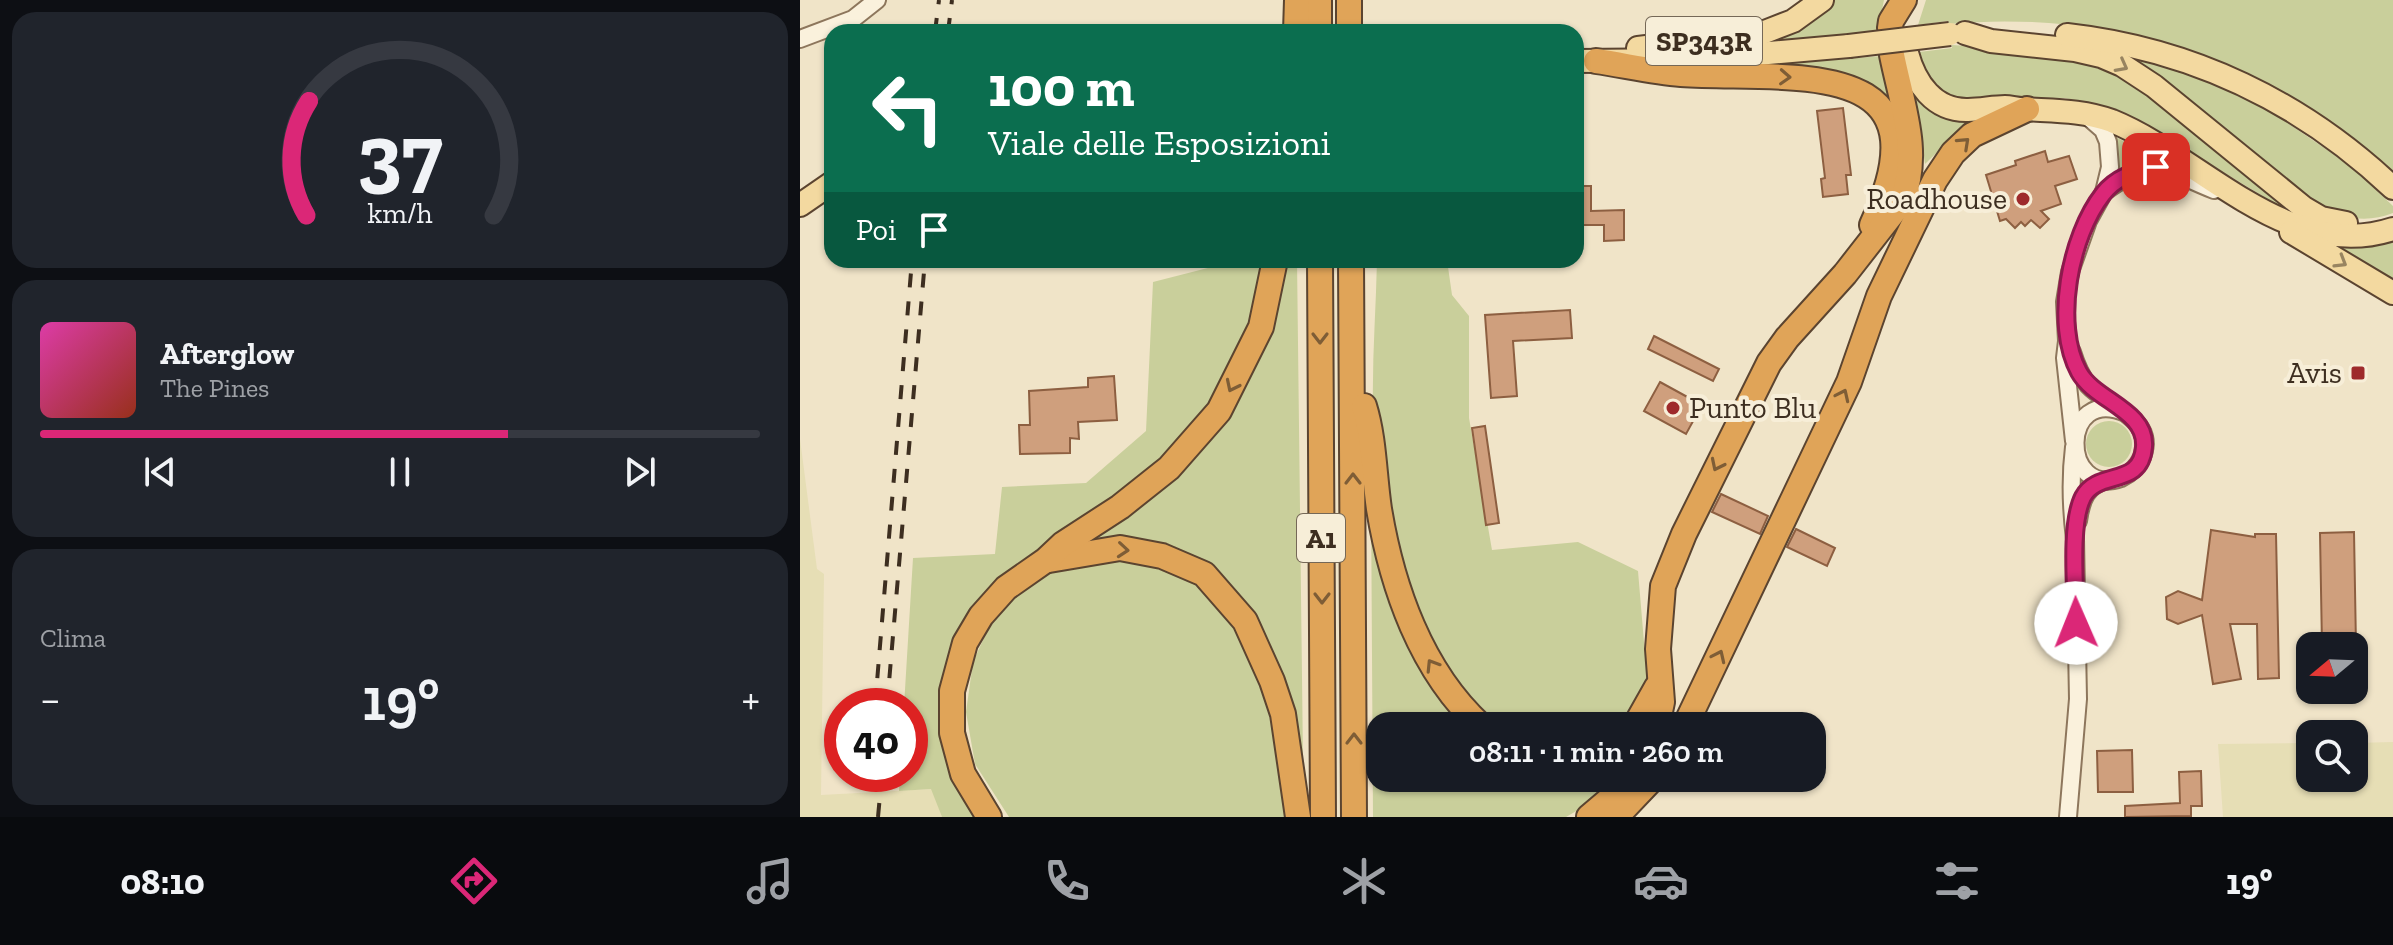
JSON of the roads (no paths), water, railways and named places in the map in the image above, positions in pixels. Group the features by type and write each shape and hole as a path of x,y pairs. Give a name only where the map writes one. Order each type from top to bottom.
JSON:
{"highway":[{"path":"1296,24 1297,0"},
{"path":"1319,0 1319,24"},
{"path":"1349,0 1349,24"},
{"path":"1897,28 1891,21 1906,0"},
{"path":"1660,712 1659,610 1663,586 1690,522 1769,363 1902,201 1911,169 1910,134 1899,54"},
{"path":"1584,58 1679,74 1827,81 1860,90 1875,100 1888,124 1894,162 1882,203 1854,263"},
{"path":"1692,712 1849,382 1879,296 1935,180 1953,153 1972,135 2027,109"},
{"path":"989,817 970,790 955,751 951,716 955,672 965,643 988,606 1014,581 1120,507 1169,468 1219,411 1261,327 1273,268"},
{"name":"A1","path":"1320,268 1323,817"},
{"name":"A1","path":"1351,268 1354,817"},
{"path":"1352,378 1365,410 1379,511 1410,620 1437,673 1469,712"},
{"path":"1046,560 1120,548 1162,556 1204,574 1245,621 1272,681 1283,714 1298,817"},
{"path":"1645,712 1659,676"},
{"path":"1589,817 1617,792"},
{"path":"1616,817 1640,792"}],"main road":[{"name":"SP343R","path":"1584,58 1762,33 1793,21 1822,0"},
{"path":"1584,58 1690,60 1958,34 2021,32 2091,38 2179,58 2240,82 2287,107 2331,136 2388,184"},
{"path":"1958,34 1991,41 2075,50 2112,60 2143,77 2312,213 2331,221 2351,224 2393,220"},
{"path":"1899,54 1926,91 1948,107 1964,110 2004,107 2083,113 2113,121 2278,220 2332,234 2371,235 2393,229"},
{"path":"800,205 824,188"},
{"path":"2278,220 2289,231 2393,293"}],"street":[{"path":"840,24 853,19 877,0"},
{"path":"800,39 824,30"},
{"path":"2067,339 2077,367 2087,383 2137,422 2143,433 2143,453 2131,472 2120,478 2097,478 2083,468 2074,444 2065,358 2065,302 2070,272 2088,221 2104,192 2110,167 2108,142 2103,130 2083,113"},
{"path":"2104,192 2138,170 2170,168 2196,183 2258,208"},
{"path":"2068,817 2078,699 2075,539 2070,515 2070,467 2079,425 2092,413 2109,409 2126,413"},
{"path":"2075,539 2084,496 2095,484 2109,479"}],"railway":[{"path":"936,24 939,0"},
{"path":"949,24 952,0"},
{"path":"876,688 911,268"},
{"path":"889,688 924,268"},
{"path":"878,817 880,792"}],"place":[{"name":"Roadhouse","path":"2023,199"},
{"name":"Avis","path":"2358,373"},
{"name":"Punto Blu","path":"1673,408"}]}
